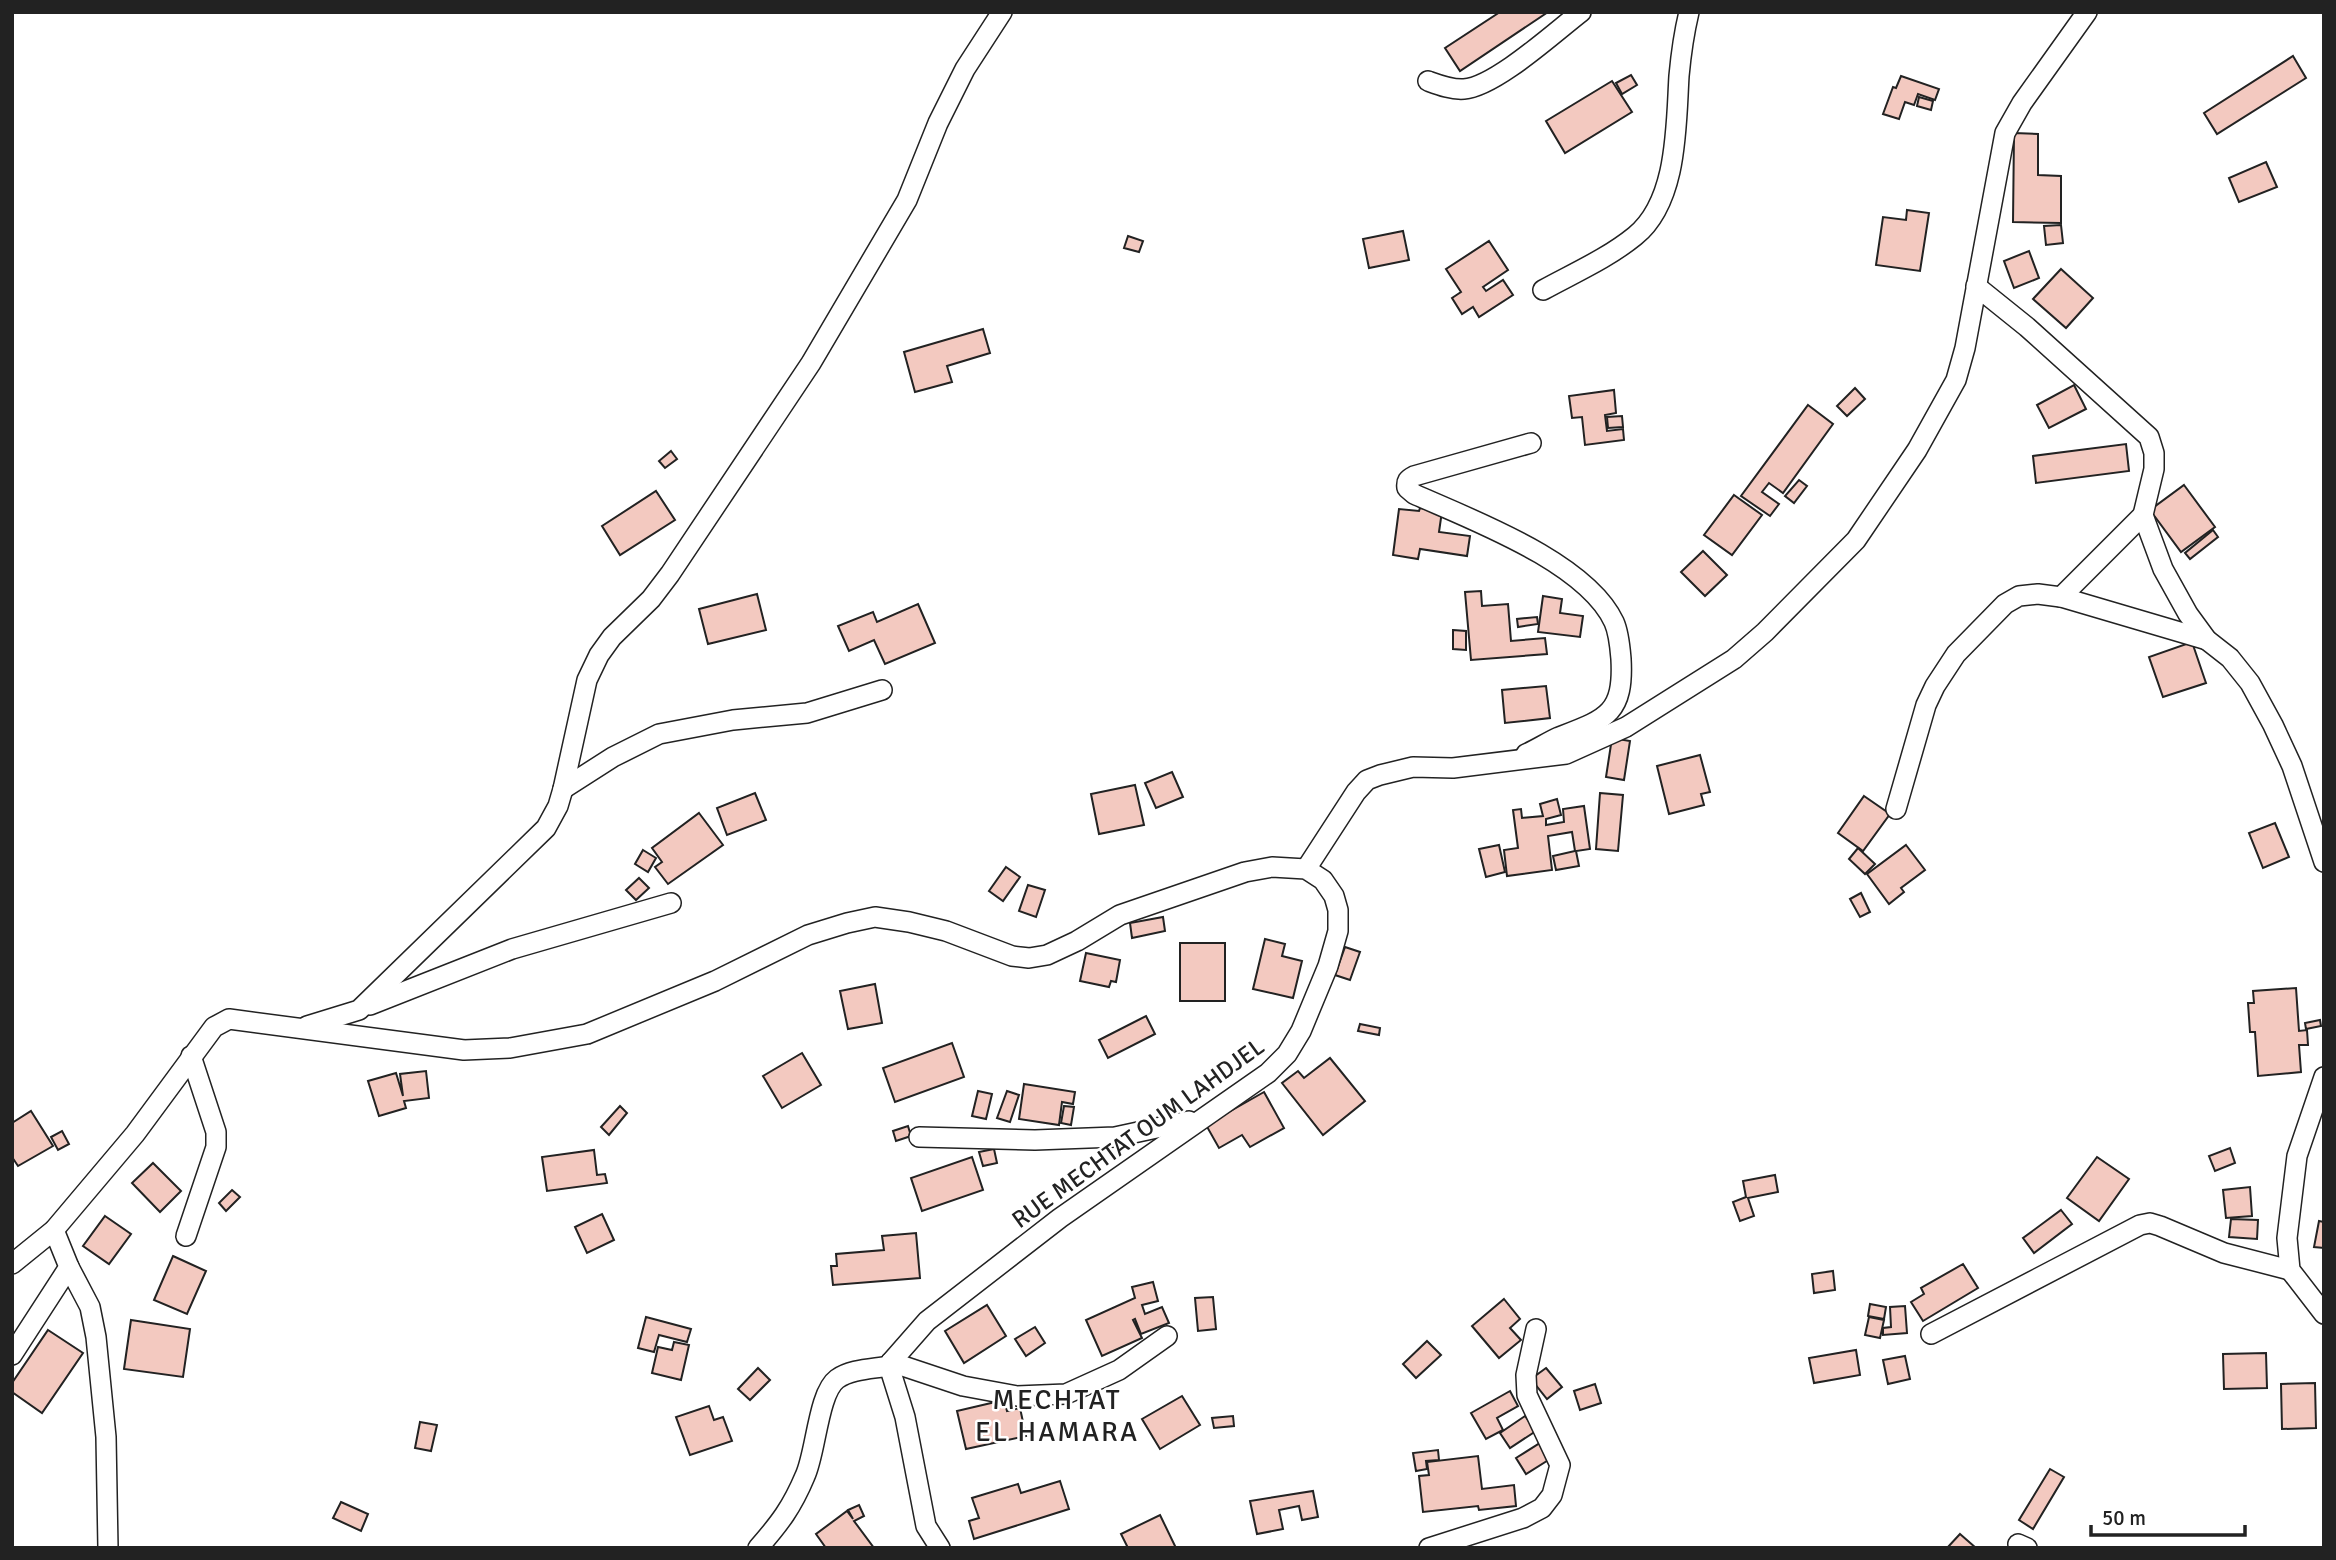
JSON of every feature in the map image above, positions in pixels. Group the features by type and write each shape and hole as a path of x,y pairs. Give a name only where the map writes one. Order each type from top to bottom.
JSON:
{"street":[{"path":"359,1010 546,828 558,806 587,680 599,655 612,637 651,599 670,574 811,363 906,200 938,123 965,69 1002,12"},
{"path":"1428,81 1448,88 1464,89 1491,80 1581,12"},
{"path":"1543,290 1615,250 1637,235 1652,216 1671,170 1677,130 1681,53 1689,12"},
{"path":"12,1264 54,1230 135,1134 214,1027 229,1019 464,1049 510,1048 587,1034 715,981 808,935 875,917 946,931 1012,957 1046,955 1077,941 1119,915 1245,872 1272,867 1306,869 1356,792 1367,780 1413,767 1453,768 1566,754 1626,727 1734,659 1766,632 1856,540 1917,450 1956,380 1965,348 2005,133 2022,103 2087,12"},
{"path":"1976,286 2027,327 2149,438 2154,453 2154,469 2143,515 2061,597"},
{"path":"1498,763 1586,728 1607,716 1620,692 1620,652 1614,623 1593,592 1577,578 1485,525 1414,494 1406,484 1408,479 1414,476 1531,443"},
{"path":"2143,515 2163,569 2188,614 2207,640 2230,659 2250,683 2273,725 2292,766 2324,862"},
{"path":"1896,809 1926,705 1935,686 1956,654 2005,604 2019,596 2038,594 2061,597 2207,640"},
{"path":"563,789 613,757 659,734 733,720 807,713 882,690"},
{"name":"RUE MECHTAT OUM LAHDJEL","path":"890,1364 927,1321 1060,1218 1268,1073 1287,1054 1310,1010 1328,966 1338,931 1338,910 1334,896 1323,880 1306,869"},
{"path":"298,1029 359,1010 512,949 671,903"},
{"path":"186,1236 216,1147 216,1132 191,1056"},
{"path":"2324,1077 2297,1156 2287,1238 2290,1270 2324,1314"},
{"path":"919,1137 1035,1140 1115,1137 1198,1120"},
{"path":"1931,1334 2140,1225 2150,1223 2224,1253 2290,1270"},
{"path":"54,1230 90,1307 96,1337 106,1437 108,1548"},
{"path":"12,1355 69,1267"},
{"path":"1429,1548 1523,1518 1542,1508 1552,1495 1560,1465 1527,1395 1526,1375 1536,1329"},
{"path":"758,1548 786,1516 807,1473 827,1393 835,1380 848,1373 890,1364 963,1386 1017,1396 1066,1394 1119,1370 1167,1336"},
{"path":"890,1364 905,1417 926,1526 940,1548"}],"building":[{"path":"1500,12 1548,12 1460,71 1445,48"},
{"path":"2293,56 2306,78 2217,134 2204,113"},
{"path":"1631,75 1637,85 1622,94 1616,83"},
{"path":"1901,76 1939,89 1935,100 1918,94 1914,105 1905,102 1899,119 1883,114 1893,87 1896,88"},
{"path":"1612,81 1632,112 1565,153 1546,121"},
{"path":"1919,97 1933,101 1931,110 1917,106"},
{"path":"2014,133 2038,134 2038,175 2061,176 2061,223 2013,222"},
{"path":"2266,162 2277,187 2239,202 2229,178"},
{"path":"1907,210 1929,213 1920,271 1876,265 1883,217 1906,220"},
{"path":"2061,225 2063,243 2046,245 2044,226"},
{"path":"1403,231 1409,260 1369,268 1363,239"},
{"path":"1128,236 1143,241 1139,252 1124,248"},
{"path":"1489,241 1508,270 1483,287 1486,291 1503,280 1513,295 1479,317 1473,307 1462,314 1452,298 1461,292 1446,269"},
{"path":"2029,251 2039,278 2014,288 2004,261"},
{"path":"2061,269 2093,298 2066,328 2033,299"},
{"path":"983,329 990,353 947,366 952,382 915,392 904,352"},
{"path":"2074,385 2086,409 2049,428 2037,405"},
{"path":"1855,388 1865,399 1847,416 1837,406"},
{"path":"1614,390 1616,413 1605,415 1607,431 1623,429 1624,440 1585,445 1582,417 1572,418 1569,396"},
{"path":"1808,405 1833,424 1783,493 1769,483 1762,492 1779,504 1770,516 1741,496"},
{"path":"1622,416 1623,427 1608,428 1607,417"},
{"path":"2126,444 2129,471 2036,483 2033,456"},
{"path":"671,451 677,459 665,468 659,461"},
{"path":"1799,480 1807,486 1794,503 1785,496"},
{"path":"2184,485 2215,527 2181,552 2150,510"},
{"path":"656,491 675,520 620,555 602,526"},
{"path":"1734,495 1762,515 1732,555 1704,535"},
{"path":"1420,508 1442,511 1439,532 1470,536 1467,556 1420,549 1418,559 1393,555 1399,509 1419,511"},
{"path":"2213,530 2218,537 2190,559 2185,553"},
{"path":"1703,551 1727,575 1705,596 1681,572"},
{"path":"1481,591 1482,606 1508,604 1511,641 1545,638 1547,654 1471,660 1465,592"},
{"path":"757,594 766,630 708,644 699,609"},
{"path":"1543,596 1562,599 1560,613 1583,616 1580,637 1538,632"},
{"path":"918,604 935,643 885,664 874,640 849,651 838,626 873,612 877,622"},
{"path":"1537,617 1538,624 1518,627 1517,619"},
{"path":"1453,630 1466,631 1466,650 1453,649"},
{"path":"2192,642 2206,683 2163,697 2149,657"},
{"path":"1546,686 1550,718 1505,723 1502,690"},
{"path":"1612,738 1630,741 1624,780 1606,777"},
{"path":"1700,755 1710,792 1701,794 1704,805 1669,814 1657,766"},
{"path":"1172,772 1183,797 1156,808 1145,783"},
{"path":"1135,785 1144,825 1099,834 1091,794"},
{"path":"755,793 766,820 727,835 717,808"},
{"path":"1600,793 1623,795 1618,851 1596,849"},
{"path":"1864,796 1890,814 1863,851 1838,833"},
{"path":"1557,799 1561,815 1546,819 1546,825 1564,822 1563,809 1584,806 1590,849 1576,851 1579,866 1556,870 1553,856 1575,851 1572,832 1548,836 1552,870 1507,876 1504,850 1518,848 1513,810 1521,809 1522,818 1543,816 1540,804"},
{"path":"699,813 723,845 668,884 655,867 662,862 652,848"},
{"path":"2275,823 2289,857 2263,868 2249,833"},
{"path":"1499,845 1505,872 1486,877 1479,849"},
{"path":"1906,845 1925,870 1901,888 1904,892 1889,904 1867,874"},
{"path":"1858,848 1875,864 1865,874 1849,859"},
{"path":"643,850 656,858 648,872 635,864"},
{"path":"1006,867 1020,877 1003,901 989,891"},
{"path":"639,878 649,888 636,900 626,890"},
{"path":"1028,885 1045,890 1036,917 1019,911"},
{"path":"1861,893 1870,912 1860,917 1850,899"},
{"path":"1163,917 1165,931 1132,938 1130,923"},
{"path":"1265,939 1285,944 1282,956 1302,961 1293,998 1253,989"},
{"path":"1180,943 1225,943 1225,1001 1180,1001"},
{"path":"1345,947 1360,952 1350,980 1335,975"},
{"path":"1086,953 1120,960 1116,982 1111,981 1109,987 1080,981"},
{"path":"875,984 882,1023 848,1029 840,991"},
{"path":"2296,988 2299,1031 2307,1030 2308,1045 2299,1045 2301,1072 2258,1076 2255,1032 2250,1032 2248,1003 2254,1003 2253,991"},
{"path":"1146,1016 1155,1034 1108,1058 1099,1040"},
{"path":"2320,1020 2321,1026 2306,1029 2305,1023"},
{"path":"1360,1024 1380,1028 1379,1035 1358,1031"},
{"path":"952,1043 964,1077 895,1102 883,1068"},
{"path":"802,1053 821,1085 782,1108 763,1076"},
{"path":"1330,1058 1365,1101 1323,1135 1282,1083 1298,1071 1304,1078"},
{"path":"426,1071 429,1098 404,1101 406,1108 379,1116 368,1081 396,1073 403,1096 400,1074"},
{"path":"1024,1084 1075,1092 1073,1104 1062,1102 1059,1125 1019,1119"},
{"path":"978,1091 992,1094 986,1119 972,1116"},
{"path":"1007,1091 1019,1095 1010,1122 997,1118"},
{"path":"1264,1092 1284,1128 1250,1147 1242,1135 1219,1148 1206,1125"},
{"path":"620,1106 627,1113 609,1135 601,1127"},
{"path":"1064,1106 1074,1107 1071,1125 1061,1123"},
{"path":"31,1111 53,1146 18,1166 12,1157 12,1123"},
{"path":"908,1126 911,1136 896,1141 893,1131"},
{"path":"62,1131 69,1144 58,1150 51,1137"},
{"path":"2230,1148 2235,1163 2215,1171 2209,1156"},
{"path":"994,1149 997,1163 983,1166 979,1152"},
{"path":"594,1150 597,1175 605,1174 607,1183 547,1191 542,1157"},
{"path":"972,1157 983,1190 922,1211 911,1178"},
{"path":"2097,1157 2129,1179 2099,1221 2067,1198"},
{"path":"153,1163 181,1191 160,1212 132,1183"},
{"path":"1775,1175 1778,1192 1748,1198 1754,1216 1740,1221 1733,1202 1746,1197 1743,1181"},
{"path":"2250,1187 2252,1216 2226,1218 2223,1190"},
{"path":"232,1190 240,1197 226,1211 219,1203"},
{"path":"2061,1210 2072,1224 2034,1253 2023,1238"},
{"path":"602,1214 614,1240 587,1253 575,1227"},
{"path":"105,1216 131,1234 109,1264 83,1246"},
{"path":"2231,1219 2258,1220 2257,1239 2229,1237"},
{"path":"2319,1221 2324,1222 2324,1248 2314,1247"},
{"path":"916,1233 920,1278 833,1285 831,1266 837,1266 836,1254 884,1250 882,1236"},
{"path":"173,1256 206,1271 187,1314 154,1300"},
{"path":"1963,1264 1978,1288 1923,1321 1911,1302 1924,1294 1921,1288"},
{"path":"1833,1271 1835,1290 1814,1293 1812,1274"},
{"path":"1153,1282 1158,1301 1142,1305 1145,1314 1162,1307 1169,1323 1141,1334 1135,1319 1133,1320 1142,1338 1102,1356 1086,1320 1135,1298 1132,1287"},
{"path":"1213,1297 1216,1329 1198,1331 1195,1298"},
{"path":"1504,1299 1520,1319 1510,1328 1521,1340 1499,1358 1472,1326"},
{"path":"1870,1304 1886,1307 1884,1319 1868,1316"},
{"path":"987,1305 1006,1336 964,1363 945,1331"},
{"path":"1905,1306 1907,1333 1883,1335 1883,1328 1891,1327 1890,1307"},
{"path":"646,1317 691,1329 687,1342 659,1335 654,1352 638,1348"},
{"path":"1869,1317 1884,1320 1880,1338 1865,1335"},
{"path":"131,1320 190,1329 183,1377 124,1369"},
{"path":"1035,1327 1045,1343 1026,1356 1015,1339"},
{"path":"48,1330 83,1353 42,1413 12,1392 12,1383"},
{"path":"1427,1341 1441,1355 1416,1378 1403,1364"},
{"path":"674,1342 689,1345 681,1380 652,1373 658,1347 672,1350"},
{"path":"1856,1350 1860,1375 1814,1383 1809,1358"},
{"path":"2266,1353 2267,1388 2224,1389 2223,1354"},
{"path":"1905,1356 1910,1379 1888,1384 1883,1360"},
{"path":"758,1368 770,1380 750,1400 738,1389"},
{"path":"1546,1368 1562,1387 1547,1399 1531,1379"},
{"path":"2315,1383 2316,1428 2282,1429 2281,1384"},
{"path":"1595,1384 1601,1403 1580,1410 1574,1391"},
{"path":"1510,1391 1518,1406 1497,1418 1503,1430 1486,1439 1471,1413"},
{"path":"1182,1396 1200,1425 1160,1449 1142,1419"},
{"path":"1004,1400 1007,1411 1020,1408 1026,1436 966,1449 957,1411"},
{"path":"709,1406 714,1420 723,1417 732,1441 690,1455 676,1417"},
{"path":"1233,1416 1234,1426 1214,1428 1212,1418"},
{"path":"1525,1416 1536,1431 1510,1448 1500,1433"},
{"path":"420,1422 437,1425 431,1451 415,1448"},
{"path":"1540,1443 1550,1459 1526,1474 1516,1458"},
{"path":"1438,1450 1439,1460 1426,1461 1427,1469 1416,1471 1413,1453"},
{"path":"1478,1456 1482,1489 1514,1485 1516,1506 1479,1510 1478,1506 1423,1512 1419,1476 1429,1475 1427,1462"},
{"path":"2050,1469 2064,1477 2033,1529 2019,1520"},
{"path":"1060,1481 1069,1509 974,1539 969,1521 979,1518 972,1498 1018,1484 1021,1493"},
{"path":"1313,1491 1318,1517 1302,1520 1299,1506 1279,1510 1283,1529 1257,1534 1250,1501"},
{"path":"341,1502 368,1514 361,1531 333,1518"},
{"path":"859,1505 864,1516 854,1521 874,1548 826,1548 816,1534 847,1511 853,1519 848,1510"},
{"path":"1160,1515 1176,1548 1128,1548 1121,1534"},
{"path":"1960,1534 1976,1548 1947,1548"}],"district":[{"name":"MECHTAT EL HAMARA","path":"1057,1416"}]}
